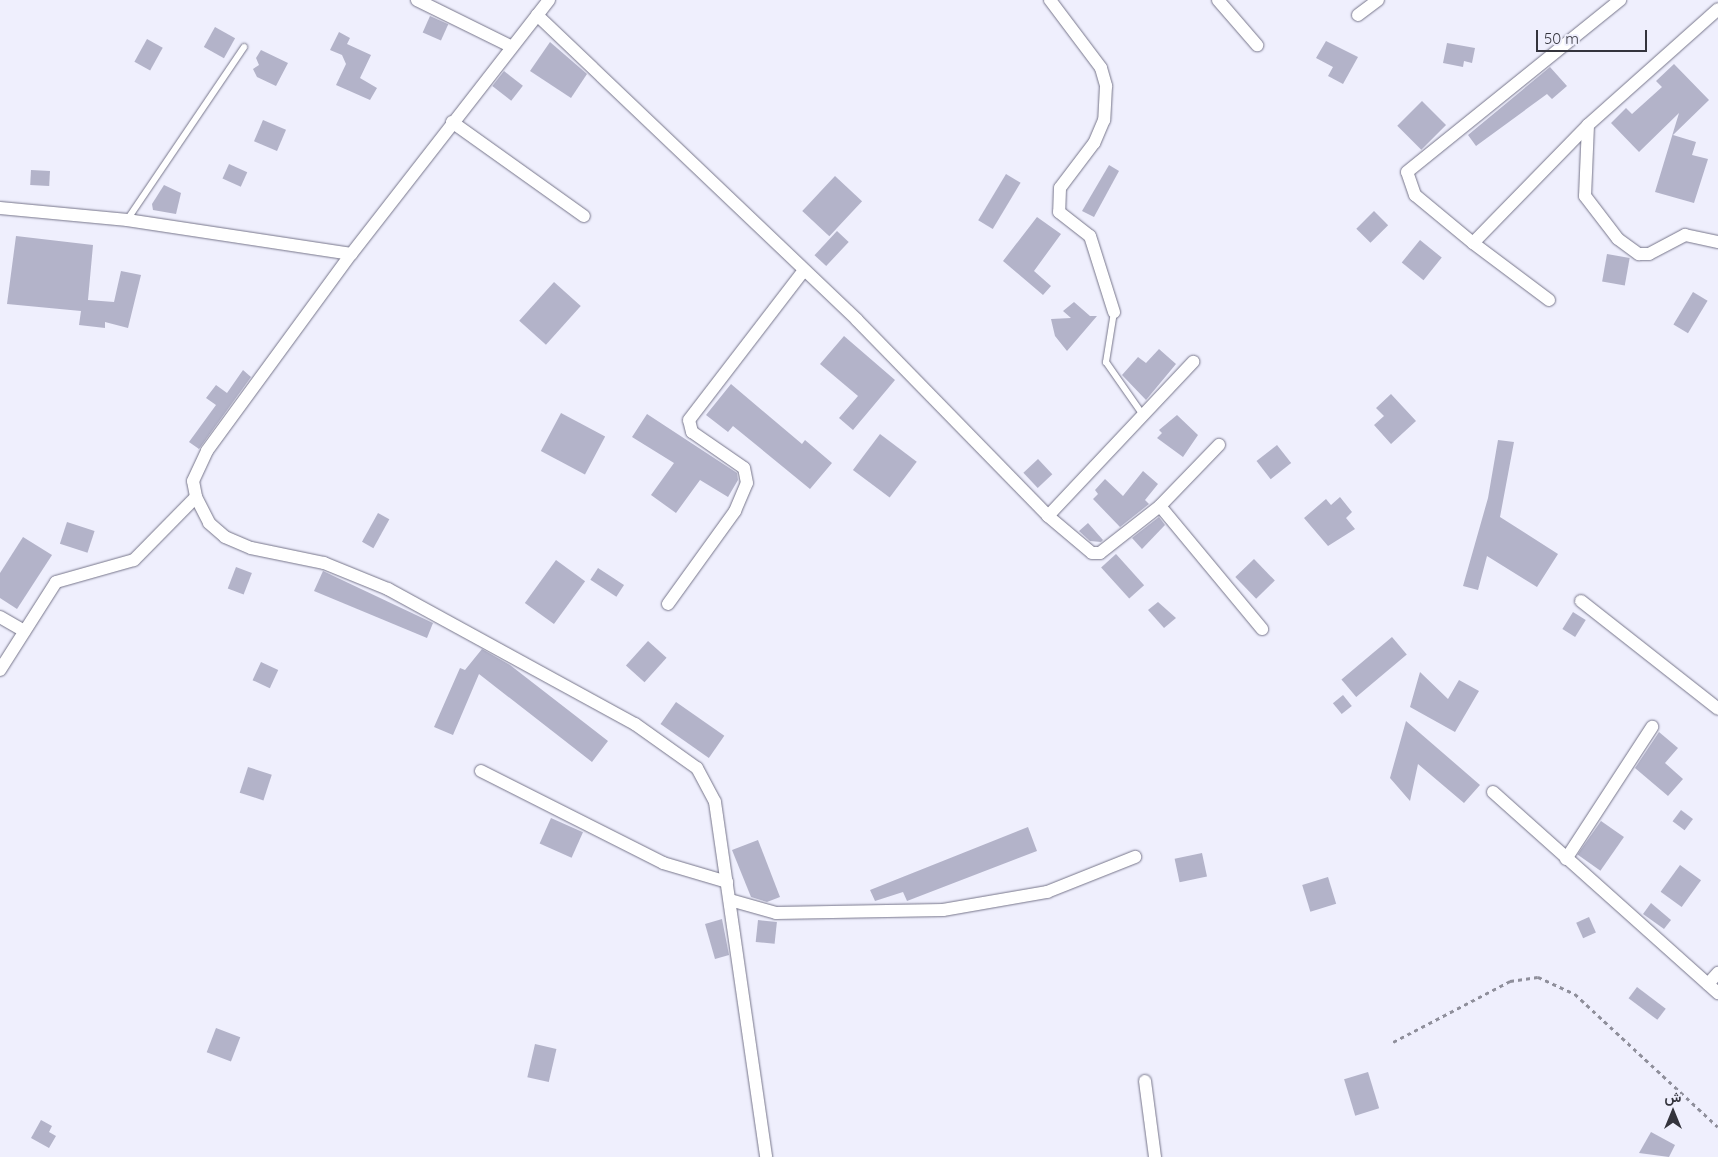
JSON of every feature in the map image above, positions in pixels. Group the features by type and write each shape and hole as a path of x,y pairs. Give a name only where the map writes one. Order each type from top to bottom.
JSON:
{"street":[{"path":"417,0 512,47"},
{"path":"549,0 351,254 197,466 193,481 196,497 209,523 225,537 251,548 324,563 388,589 635,724 685,758 713,792 766,1157"},
{"path":"1050,0 1101,68 1106,86 1104,120 1094,143 1060,188 1059,212 1090,236 1114,312"},
{"path":"1218,0 1258,45"},
{"path":"1358,15 1378,0"},
{"path":"1549,300 1472,243 1415,195 1407,172 1620,0"},
{"path":"1472,243 1588,125 1718,9"},
{"path":"537,15 804,270 1048,516 1097,555 1160,506 1219,445"},
{"path":"452,122 584,216"},
{"path":"1588,125 1585,196 1618,239 1639,254 1649,254 1685,235 1718,242"},
{"path":"0,208 127,220 351,254"},
{"path":"668,604 735,511 747,483 744,468 692,432 689,420 804,270"},
{"path":"1048,516 1193,362"},
{"path":"0,670 56,582 134,560 196,497"},
{"path":"1160,506 1262,628"},
{"path":"1581,600 1718,709"},
{"path":"0,616 24,631"},
{"path":"1566,859 1652,727"},
{"path":"482,771 663,863 727,882"},
{"path":"1493,792 1713,988 1718,973"},
{"path":"730,900 776,913 943,910 1048,892 1135,857"},
{"path":"1145,1080 1155,1157"}],"lane":[{"path":"127,220 244,47"},
{"path":"1114,312 1106,362 1143,415"}],"path":[{"path":"1394,1042 1510,982 1538,977 1575,994 1718,1127"}],"building":[{"path":"430,16 448,24 441,41 423,32"},
{"path":"215,27 235,38 224,58 204,47"},
{"path":"339,32 350,38 347,44 371,55 360,78 377,88 370,100 336,85 346,64 342,55 330,50"},
{"path":"147,39 163,48 150,70 134,62"},
{"path":"1326,41 1358,57 1343,84 1328,76 1333,67 1316,58"},
{"path":"550,42 587,74 571,98 530,71"},
{"path":"1447,43 1475,48 1472,63 1464,61 1463,67 1443,63"},
{"path":"261,50 288,63 276,86 257,77 253,69 259,65 256,58"},
{"path":"1674,64 1709,100 1673,135 1696,142 1692,155 1708,159 1694,203 1655,192 1679,113 1639,152 1611,123 1626,108 1632,114 1662,87 1656,81"},
{"path":"1550,67 1567,86 1552,99 1547,94 1476,146 1468,135"},
{"path":"504,71 523,86 511,101 492,86"},
{"path":"1422,101 1446,125 1421,150 1397,126"},
{"path":"263,120 286,130 277,151 254,141"},
{"path":"229,164 247,172 241,187 222,179"},
{"path":"1109,165 1119,171 1094,217 1082,211"},
{"path":"31,170 50,171 49,186 30,185"},
{"path":"1006,174 1021,183 993,229 978,220"},
{"path":"835,176 862,201 829,236 802,211"},
{"path":"164,185 181,193 176,214 153,210 152,204"},
{"path":"1374,211 1388,225 1370,243 1356,229"},
{"path":"1037,217 1061,234 1034,271 1051,286 1043,295 1003,261"},
{"path":"837,231 849,242 826,266 814,255"},
{"path":"16,236 93,245 88,300 114,302 121,271 141,275 128,328 105,322 105,328 79,325 81,311 7,304"},
{"path":"1420,240 1442,258 1424,280 1402,263"},
{"path":"1607,254 1630,258 1625,286 1602,282"},
{"path":"554,282 581,306 546,345 519,321"},
{"path":"1693,292 1708,301 1688,333 1673,325"},
{"path":"1074,302 1090,316 1097,316 1067,351 1055,336 1051,319 1071,318 1063,311"},
{"path":"844,336 895,380 853,430 839,418 858,396 820,364"},
{"path":"1159,349 1176,364 1146,400 1122,375 1138,357 1146,363"},
{"path":"243,370 251,377 199,449 189,442 216,405 206,398 216,385 227,393"},
{"path":"731,384 802,444 805,440 832,463 810,489 733,426 728,432 706,415"},
{"path":"1391,394 1416,421 1391,444 1374,425 1384,416 1376,408"},
{"path":"561,413 605,436 585,474 541,451"},
{"path":"647,414 737,473 738,480 728,497 700,480 676,513 651,495 674,463 632,437"},
{"path":"1177,415 1198,435 1183,457 1157,438 1162,433 1159,430"},
{"path":"880,434 917,462 890,498 853,470"},
{"path":"1498,440 1514,442 1500,517 1558,554 1537,587 1487,556 1478,590 1463,586 1488,498"},
{"path":"1277,445 1291,463 1271,479 1257,461"},
{"path":"1038,459 1052,474 1038,488 1023,473"},
{"path":"1143,471 1158,484 1145,500 1149,504 1120,527 1093,499 1098,494 1095,490 1105,479 1123,496"},
{"path":"1340,497 1352,512 1346,518 1355,529 1328,546 1304,518 1326,499 1331,505"},
{"path":"378,513 389,519 373,548 362,542"},
{"path":"1159,517 1165,525 1142,549 1132,538"},
{"path":"67,522 95,531 87,553 60,544"},
{"path":"1088,523 1103,540 1101,542 1090,541 1079,531"},
{"path":"23,537 52,555 17,609 0,598 0,573"},
{"path":"1116,554 1144,585 1129,599 1101,567"},
{"path":"1254,559 1275,581 1256,599 1235,577"},
{"path":"556,560 585,581 554,624 525,603"},
{"path":"236,567 252,573 244,595 228,588"},
{"path":"598,568 624,585 616,597 590,580"},
{"path":"323,571 433,623 427,638 314,591"},
{"path":"1158,602 1176,618 1164,628 1148,610"},
{"path":"1573,612 1586,620 1575,637 1562,629"},
{"path":"1392,637 1407,655 1356,697 1341,679"},
{"path":"648,641 667,658 644,682 626,666"},
{"path":"482,649 510,665 608,741 592,762 479,674 453,735 434,727 460,668 465,670"},
{"path":"261,662 278,670 270,688 253,680"},
{"path":"1420,672 1448,699 1459,680 1479,691 1455,732 1410,707"},
{"path":"1343,695 1352,706 1342,714 1333,703"},
{"path":"676,702 724,736 709,758 661,724"},
{"path":"1406,721 1480,785 1464,803 1418,764 1410,801 1390,778"},
{"path":"1659,732 1678,748 1665,763 1683,779 1668,796 1635,768"},
{"path":"248,767 272,775 263,800 240,793"},
{"path":"1681,810 1693,819 1685,830 1673,821"},
{"path":"551,818 583,832 572,858 540,844"},
{"path":"1601,821 1624,837 1600,871 1577,855"},
{"path":"1028,827 1037,851 907,901 903,892 875,901 870,890"},
{"path":"758,840 780,897 767,902 751,897 732,850"},
{"path":"1202,853 1207,876 1180,882 1175,859"},
{"path":"1680,865 1701,880 1682,907 1661,892"},
{"path":"1328,877 1336,904 1310,912 1302,885"},
{"path":"1651,903 1671,920 1664,929 1643,914"},
{"path":"1589,917 1596,933 1583,938 1576,923"},
{"path":"722,919 729,955 715,959 705,924"},
{"path":"758,920 777,922 775,944 756,942"},
{"path":"1637,987 1666,1009 1657,1020 1629,998"},
{"path":"216,1028 240,1037 231,1062 207,1052"},
{"path":"535,1044 556,1049 549,1082 527,1077"},
{"path":"1368,1072 1379,1108 1355,1116 1344,1079"},
{"path":"41,1120 52,1126 49,1132 56,1136 49,1148 31,1138"},
{"path":"1651,1132 1675,1145 1669,1157 1639,1153"}]}
